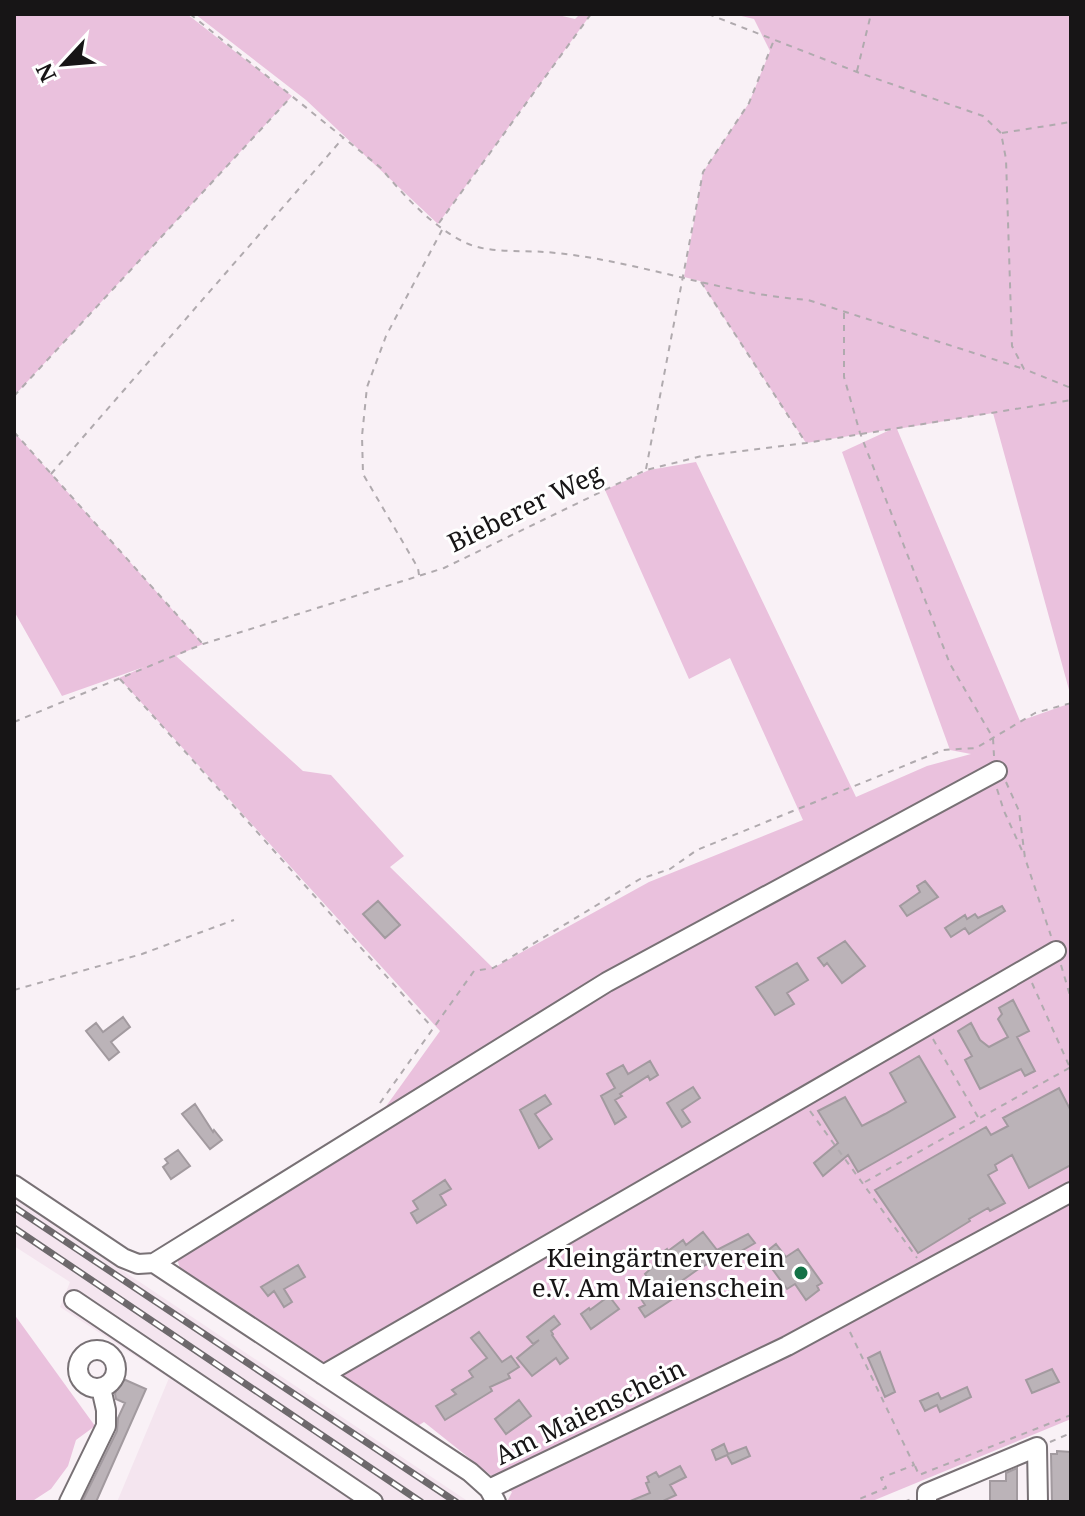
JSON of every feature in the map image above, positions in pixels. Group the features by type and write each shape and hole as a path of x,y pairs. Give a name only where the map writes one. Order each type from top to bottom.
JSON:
{"street":[{"path":"154,1263 607,982 998,772"},
{"path":"323,1375 1056,951"},
{"name":"Am Maienschein","path":"14,1185 130,1261 154,1263 470,1472 492,1496 787,1346 1071,1192"},
{"path":"74,1300 373,1502"},
{"path":"69,1502 106,1426 101,1388"},
{"path":"927,1497 1037,1447 1038,1502"}],"path":[{"path":"190,14 344,137 381,168 400,192 463,242 491,250 589,255 771,298 808,300 1024,369 1071,388"},
{"path":"438,224 591,14"},
{"path":"708,14 857,72 983,116 1001,133 1006,159 1012,346 1024,369"},
{"path":"857,72 871,14"},
{"path":"646,470 703,172 749,103 774,40"},
{"path":"14,396 292,96"},
{"path":"1001,133 1071,122"},
{"path":"51,474 344,137"},
{"path":"419,576 418,568 363,474 362,436 367,387 386,336 443,228"},
{"path":"700,281 806,443"},
{"path":"844,312 844,377 860,433 950,664 993,738 1000,800 1025,858 1071,999"},
{"name":"Bieberer Weg","path":"14,722 203,644 444,568 646,470 702,456 806,443 1071,400"},
{"path":"14,432 203,644"},
{"path":"119,678 432,1027"},
{"path":"380,1103 474,971 493,968 640,879 670,869 697,850 943,750 976,748 1035,713 1071,703"},
{"path":"998,772 1017,804 1025,858"},
{"path":"14,990 142,954 234,920"},
{"path":"864,1183 1071,1068 1036,989 1026,980"},
{"path":"930,1034 979,1118"},
{"path":"810,1105 813,1117 922,1265"},
{"path":"842,1316 919,1475 1071,1415"},
{"path":"1037,1447 1071,1433"},
{"path":"852,1502 886,1488 881,1478 914,1465"}],"shaded area":[{"path":"14,14 187,14 292,96 14,396"},
{"path":"195,14 554,14 575,19 580,14 591,14 438,224 306,100"},
{"path":"733,14 1071,14 1071,697 993,413 897,429 1020,721 1071,703 1071,1419 870,1502 507,1502 512,1492 424,1422 413,1429 181,1272 175,1252 359,1144 440,1031 119,678 144,667 62,696 14,611 14,432 203,644 176,656 303,771 331,775 404,856 390,867 493,968 649,882 803,820 730,658 689,679 605,490 649,470 696,462 856,797 927,766 971,754 950,750 842,452 892,429 806,443 700,281 684,277 703,172 749,103 770,51 754,19"},
{"path":"14,1198 469,1502 117,1502 169,1378 60,1307 70,1282 14,1246"},
{"path":"14,1314 95,1426 76,1440 68,1466 51,1489 31,1502 14,1502"}],"building":[{"path":"925,881 938,897 907,916 900,906 920,892 917,886"},
{"path":"378,901 400,925 385,938 363,914"},
{"path":"1002,906 1005,911 969,934 965,928 951,937 945,928 965,915 967,919 975,914 978,918"},
{"path":"845,941 865,966 842,983 827,963 824,966 818,958"},
{"path":"797,963 808,980 787,993 794,1004 775,1015 756,987"},
{"path":"1013,1000 1029,1031 1017,1037 1035,1071 1025,1076 1021,1069 980,1089 965,1060 972,1056 958,1031 971,1023 980,1040 989,1047 1008,1037 998,1019 1002,1014 999,1008"},
{"path":"123,1017 130,1027 111,1042 119,1052 109,1060 86,1031 96,1023 103,1032"},
{"path":"919,1056 955,1117 858,1172 848,1155 823,1176 814,1163 838,1143 818,1111 845,1097 862,1126 885,1114 906,1102 890,1073"},
{"path":"650,1061 658,1075 650,1080 648,1076 620,1094 622,1096 615,1100 626,1117 615,1124 601,1096 615,1088 607,1074 623,1065 628,1074"},
{"path":"693,1087 700,1098 682,1110 690,1122 682,1127 667,1103"},
{"path":"1059,1088 1071,1111 1071,1165 1029,1188 1012,1155 995,1165 997,1170 988,1175 1005,1203 990,1211 988,1208 918,1253 875,1190 986,1127 991,1135 1008,1126 1003,1118"},
{"path":"545,1095 551,1104 535,1114 552,1139 539,1148 520,1110"},
{"path":"195,1104 213,1132 222,1140 210,1149 182,1114"},
{"path":"178,1150 190,1166 171,1179 163,1167 168,1163 165,1159"},
{"path":"445,1180 451,1189 440,1195 446,1205 417,1223 411,1213 418,1209 413,1201"},
{"path":"703,1232 717,1250 748,1234 755,1243 722,1262 718,1263 716,1259 697,1270 676,1285 679,1289 668,1297 671,1300 645,1317 639,1308 645,1305 636,1291 650,1281 645,1274 658,1262 655,1258 683,1240 686,1245"},
{"name":"Kleingärtnerverein e.V. Am Maienschein","path":"776,1244 786,1257 798,1249 822,1283 817,1286 819,1290 806,1300 795,1284 787,1289 762,1255"},
{"path":"298,1265 305,1277 284,1289 292,1302 284,1307 274,1291 268,1296 261,1287"},
{"path":"609,1296 619,1309 591,1329 581,1314"},
{"path":"554,1316 560,1324 551,1331 552,1335 568,1358 560,1364 556,1358 532,1376 517,1358 539,1340 533,1344 527,1337"},
{"path":"479,1332 502,1362 511,1356 519,1367 508,1374 510,1378 490,1387 492,1391 445,1420 436,1406 456,1394 452,1390 473,1377 469,1371 487,1358 471,1338"},
{"path":"880,1352 895,1392 885,1397 868,1358"},
{"path":"1052,1369 1059,1382 1032,1393 1026,1380"},
{"path":"121,1378 146,1389 96,1502 82,1502 117,1431 118,1418 125,1403 116,1399 115,1394"},
{"path":"967,1387 971,1397 940,1412 937,1405 925,1411 920,1401 938,1393 941,1399"},
{"path":"519,1400 531,1416 506,1434 495,1419"},
{"path":"724,1444 728,1454 746,1447 750,1456 732,1464 727,1455 716,1460 712,1450"},
{"path":"1057,1451 1071,1452 1071,1502 1052,1502 1051,1454 1057,1454"},
{"path":"680,1466 686,1477 670,1485 676,1495 661,1502 628,1502 650,1493 647,1477 656,1472 659,1477"},
{"path":"1017,1468 1017,1501 990,1501 990,1481 1006,1481 1006,1473"}],"railway":[{"path":"14,1207 456,1502"},
{"path":"14,1228 421,1502"}],"place":[{"name":"Kleingärtnerverein e.V. Am Maienschein","path":"801,1273"}]}
